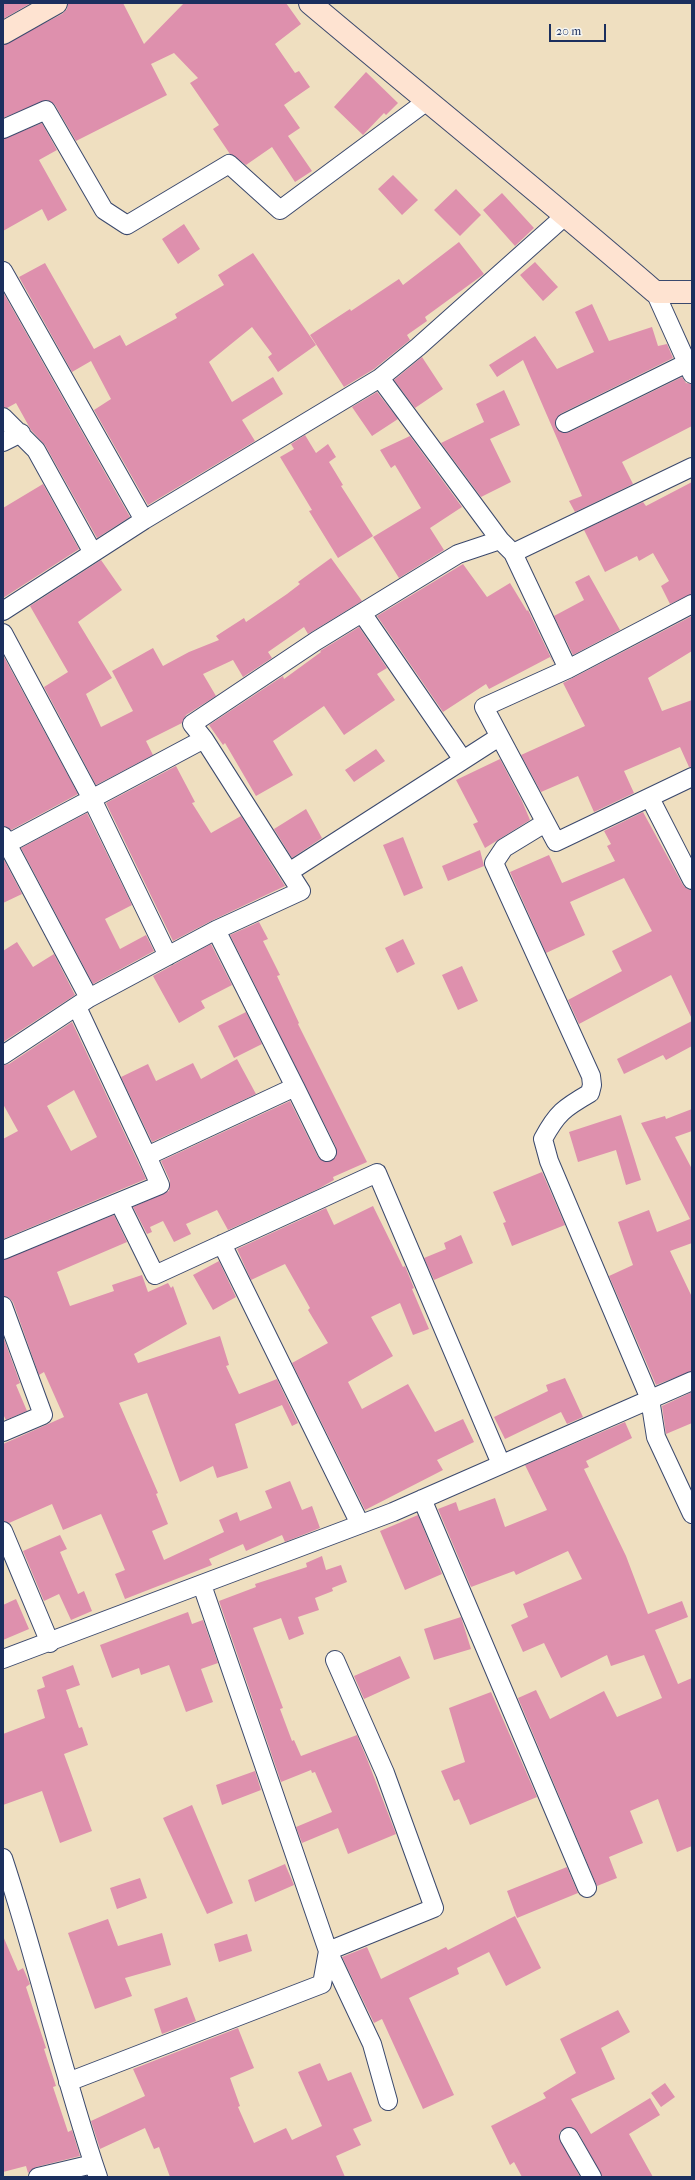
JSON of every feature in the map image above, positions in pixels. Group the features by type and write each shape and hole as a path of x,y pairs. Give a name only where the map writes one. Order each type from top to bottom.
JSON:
{"street":[{"path":"3,33 56,3"},
{"path":"310,3 566,215 655,292 689,369 565,422"},
{"path":"3,129 46,110 104,210 127,225 229,164 280,210 427,101"},
{"path":"3,611 144,520 380,378 418,347 566,215"},
{"path":"3,271 144,520"},
{"path":"655,292 692,292"},
{"path":"380,378 500,540 513,553 568,669"},
{"path":"3,417 36,450 93,553"},
{"path":"3,442 20,433"},
{"path":"513,553 692,467"},
{"path":"3,1055 83,1002 216,930 301,891 204,739 192,724 316,641 458,554 500,540"},
{"path":"692,604 568,669 484,707 556,842 692,778"},
{"path":"362,613 463,760"},
{"path":"3,633 92,799 168,956"},
{"path":"289,872 499,737"},
{"path":"3,1250 160,1185 83,1002 5,840 92,799 204,739"},
{"path":"650,798 692,880"},
{"path":"545,823 504,848 494,863 591,1076 592,1085 590,1093 565,1107 553,1120 543,1140 549,1161 650,1399 656,1436 692,1514"},
{"path":"216,930 327,1152"},
{"path":"147,1156 294,1087"},
{"path":"120,1202 155,1275 377,1173 501,1464"},
{"path":"222,1244 360,1524"},
{"path":"3,1306 43,1415 3,1432"},
{"path":"3,1659 50,1643 360,1524 692,1381"},
{"path":"422,1498 587,1888"},
{"path":"3,1531 50,1643"},
{"path":"202,1585 328,1951 372,2044 388,2101"},
{"path":"328,1951 434,1908 385,1773 335,1660"},
{"path":"3,1858 23,1918 68,2082 96,2170 38,2177"},
{"path":"68,2082 322,1984 328,1951"},
{"path":"569,2137 592,2177"}],"building":[{"path":"3,3 31,3 3,19"},
{"path":"68,3 123,3 144,44 184,3 286,3 301,24 275,44 295,73 299,71 310,87 284,105 300,128 288,136 312,171 295,182 272,147 246,165 230,154 213,129 219,125 190,83 198,78 174,53 151,64 167,95 76,141 55,105 47,100 3,118 3,45 62,14 67,9"},
{"path":"366,72 398,103 386,115 384,113 363,135 334,107"},
{"path":"42,123 57,150 39,160 67,210 48,221 42,209 3,231 3,139"},
{"path":"393,175 418,200 402,215 378,189"},
{"path":"456,189 481,215 460,236 434,210"},
{"path":"502,193 534,228 515,246 483,210"},
{"path":"184,224 200,249 178,264 162,239"},
{"path":"459,242 484,274 425,317 427,321 407,335 410,340 374,369 344,387 310,335 350,309 351,311 399,279 403,285"},
{"path":"253,253 316,345 278,372 268,357 272,354 252,327 209,362 232,402 273,377 283,394 242,420 255,441 148,505 94,410 111,399 91,361 72,372 19,277 45,263 94,349 120,335 126,346 177,318 175,314 224,285 218,275"},
{"path":"535,262 558,287 543,301 520,275"},
{"path":"3,292 130,517 97,538 45,445 31,430 16,403 7,408 3,407"},
{"path":"592,304 609,341 652,327 658,346 667,344 673,358 560,414 555,422 556,428 564,433 570,432 682,377 686,383 692,384 692,426 622,462 633,484 575,512 569,501 582,496 523,360 497,377 489,365 535,336 557,369 594,352 575,312"},
{"path":"422,357 443,389 415,408 394,380"},
{"path":"504,390 520,425 490,439 511,482 481,497 441,443 484,422 476,404"},
{"path":"377,392 398,419 372,436 352,407"},
{"path":"305,435 316,453 328,444 336,457 329,462 343,485 341,486 373,536 338,558 309,511 312,510 280,457 294,449 291,444"},
{"path":"410,436 462,507 430,528 444,550 399,578 373,537 421,508 395,465 391,468 380,450"},
{"path":"692,482 692,594 670,604 661,586 669,581 653,553 639,561 637,556 605,572 584,530 643,502 646,506"},
{"path":"43,484 79,549 3,598 3,508"},
{"path":"331,558 362,601 308,634 304,627 268,652 272,658 243,677 233,660 203,674 216,696 186,715 182,723 146,741 153,755 96,785 44,687 68,672 30,606 101,560 122,590 78,622 112,678 86,694 101,727 133,711 112,671 153,648 163,666 189,652 219,640 216,636 244,618 246,622 287,594 300,584 298,582"},
{"path":"463,564 487,597 510,583 527,611 528,610 554,664 550,657 489,689 486,684 443,712 377,616"},
{"path":"589,575 620,630 573,655 554,616 584,600 575,582"},
{"path":"692,616 692,651 648,678 662,711 692,700 692,767 689,767 680,747 624,771 634,793 594,812 578,776 541,792 521,755 585,726 563,683"},
{"path":"359,627 387,668 377,674 395,700 344,735 324,706 273,741 293,775 256,796 225,743 223,745 209,725 283,676 284,679 321,652 320,651"},
{"path":"3,655 78,794 11,830 3,826"},
{"path":"376,749 385,761 354,782 345,770"},
{"path":"500,759 522,801 530,820 485,848 473,824 478,822 456,780"},
{"path":"176,766 195,802 192,803 211,833 241,816 285,886 211,921 173,941 106,803"},
{"path":"306,809 322,838 292,858 274,829"},
{"path":"643,812 683,885 687,889 692,890 692,1019 671,975 579,1024 568,1000 622,971 612,951 652,931 624,878 570,902 585,935 546,953 510,872 549,855 562,883 615,861 607,846 611,844 604,831"},
{"path":"87,813 132,905 105,919 120,949 146,935 154,951 93,984 21,848"},
{"path":"403,837 423,888 404,896 383,845"},
{"path":"480,850 484,866 448,881 442,866"},
{"path":"3,858 22,894 3,903"},
{"path":"259,922 268,939 263,941 280,975 277,976 299,1023 298,1024 367,1162 333,1177 334,1180 318,1189 228,1230 217,1210 186,1224 191,1234 174,1242 163,1221 150,1227 152,1232 147,1234 133,1207 169,1191 170,1181 161,1161 290,1101 318,1157 327,1162 336,1157 336,1147 230,935"},
{"path":"403,939 415,964 397,973 385,948"},
{"path":"17,942 33,967 54,954 75,995 3,1042 3,951"},
{"path":"211,944 232,985 201,1001 205,1008 179,1023 153,976"},
{"path":"462,966 478,1001 458,1010 442,975"},
{"path":"246,1012 262,1044 234,1058 218,1026"},
{"path":"692,1021 692,1046 666,1060 663,1055 624,1074 617,1059"},
{"path":"72,1022 146,1179 3,1239 3,1139 18,1131 3,1104 3,1065 9,1064","holes":["74,1090 97,1137 71,1151 47,1106"]},
{"path":"237,1059 256,1094 152,1142 121,1077 148,1064 156,1081 193,1063 201,1079"},
{"path":"692,1109 692,1131 675,1137 692,1169 692,1243 670,1251 692,1297 692,1371 656,1385 609,1276 633,1265 618,1222 649,1210 657,1232 690,1219 641,1123 665,1116 666,1119"},
{"path":"621,1115 641,1180 626,1185 616,1150 578,1162 569,1132"},
{"path":"542,1172 565,1225 512,1246 503,1223 506,1222 493,1192"},
{"path":"373,1206 403,1267 405,1266 414,1288 412,1289 429,1329 413,1335 400,1303 371,1317 393,1356 348,1382 362,1409 408,1384 435,1432 463,1419 474,1442 437,1460 443,1470 365,1510 292,1363 328,1343 308,1310 310,1308 285,1264 251,1280 237,1249 326,1208 334,1225"},
{"path":"114,1215 127,1242 57,1272 70,1306 114,1291 112,1285 142,1275 148,1292 168,1283 171,1288 173,1286 187,1324 134,1354 138,1363 220,1336 229,1365 226,1366 239,1394 277,1379 298,1423 292,1426 282,1405 235,1424 248,1468 217,1478 213,1466 180,1482 147,1393 119,1403 158,1493 156,1494 168,1524 152,1531 164,1560 224,1532 219,1520 237,1512 240,1521 272,1508 265,1491 290,1481 302,1510 312,1506 320,1528 285,1542 282,1535 246,1551 243,1544 209,1559 212,1565 125,1599 115,1574 125,1570 101,1514 63,1530 52,1504 9,1523 3,1521 3,1444 64,1417 44,1372 39,1375 13,1302 9,1298 3,1296 3,1260"},
{"path":"461,1235 473,1263 434,1280 424,1258 446,1249 444,1243"},
{"path":"219,1261 236,1297 213,1310 193,1275"},
{"path":"3,1336 20,1383 16,1385 27,1411 6,1420 3,1414"},
{"path":"565,1378 583,1417 567,1424 561,1412 505,1439 494,1417 548,1391 546,1385"},
{"path":"692,1392 692,1423 666,1434 662,1406"},
{"path":"625,1422 632,1438 586,1461 589,1467 584,1469 626,1556 648,1614 682,1601 688,1617 655,1630 678,1684 692,1678 692,1846 677,1852 658,1799 630,1811 643,1843 609,1857 617,1878 597,1886 518,1698 536,1690 550,1719 604,1691 617,1717 662,1698 644,1655 611,1666 607,1655 561,1678 544,1643 523,1652 511,1625 528,1617 523,1604 582,1579 568,1551 516,1575 514,1571 471,1587 438,1509 456,1502 459,1511 495,1498 505,1527 547,1510 525,1465"},
{"path":"418,1515 442,1574 405,1590 380,1531"},
{"path":"60,1535 67,1549 60,1552 78,1594 84,1591 92,1611 71,1620 59,1594 44,1601 23,1551"},
{"path":"322,1556 326,1570 341,1565 347,1582 332,1588 333,1591 315,1598 319,1610 298,1617 304,1634 289,1640 281,1618 253,1628 283,1708 280,1709 292,1741 294,1740 301,1756 357,1735 396,1834 348,1854 338,1828 302,1843 296,1827 332,1812 315,1772 312,1773 311,1770 281,1782 219,1601 256,1587 255,1584 307,1567 306,1563"},
{"path":"16,1599 29,1629 3,1640 3,1605"},
{"path":"188,1612 192,1624 203,1620 218,1663 201,1669 213,1702 186,1712 169,1665 141,1675 139,1668 112,1678 100,1645"},
{"path":"461,1617 471,1649 434,1660 424,1629"},
{"path":"400,1656 410,1678 364,1699 354,1676"},
{"path":"73,1665 80,1685 66,1690 79,1728 82,1727 88,1745 64,1754 92,1831 60,1843 42,1791 3,1805 3,1734 45,1718 37,1690 45,1687 42,1677"},
{"path":"491,1692 537,1797 470,1825 459,1799 454,1801 441,1771 465,1762 449,1708"},
{"path":"255,1771 261,1790 222,1805 216,1785"},
{"path":"192,1805 233,1903 207,1914 163,1818"},
{"path":"285,1864 294,1885 255,1902 248,1880"},
{"path":"567,1867 578,1893 517,1918 507,1891"},
{"path":"140,1878 147,1898 117,1909 110,1888"},
{"path":"515,1916 541,1968 506,1986 489,1952 457,1968 459,1974 409,1998 454,2095 423,2109 382,2019 374,2023 342,1957 367,1947 381,1979 446,1947 448,1950"},
{"path":"108,1919 118,1946 162,1933 171,1965 125,1978 132,1996 95,2009 68,1933"},
{"path":"247,1934 252,1951 219,1962 214,1944"},
{"path":"3,1936 18,1971 23,1968 30,1984 26,1987 46,2048 44,2049 56,2086 53,2087 68,2132 72,2130 80,2156 36,2167 28,2173 26,2166 3,2172"},
{"path":"187,1997 196,2021 162,2034 154,2009"},
{"path":"618,2010 630,2032 601,2048 615,2079 571,2099 591,2134 650,2098 660,2115 629,2134 653,2177 602,2177 578,2132 569,2127 560,2131 559,2137 580,2177 522,2177 514,2162 510,2165 491,2126 546,2098 543,2093 576,2073 560,2039"},
{"path":"238,2028 254,2068 230,2078 240,2106 238,2107 254,2143 286,2128 292,2140 322,2126 298,2072 320,2063 328,2081 351,2072 372,2121 353,2129 361,2145 336,2156 345,2177 170,2177 159,2147 154,2149 145,2128 100,2149 91,2121 145,2096 133,2069"},
{"path":"665,2083 675,2097 661,2107 651,2093"}]}
